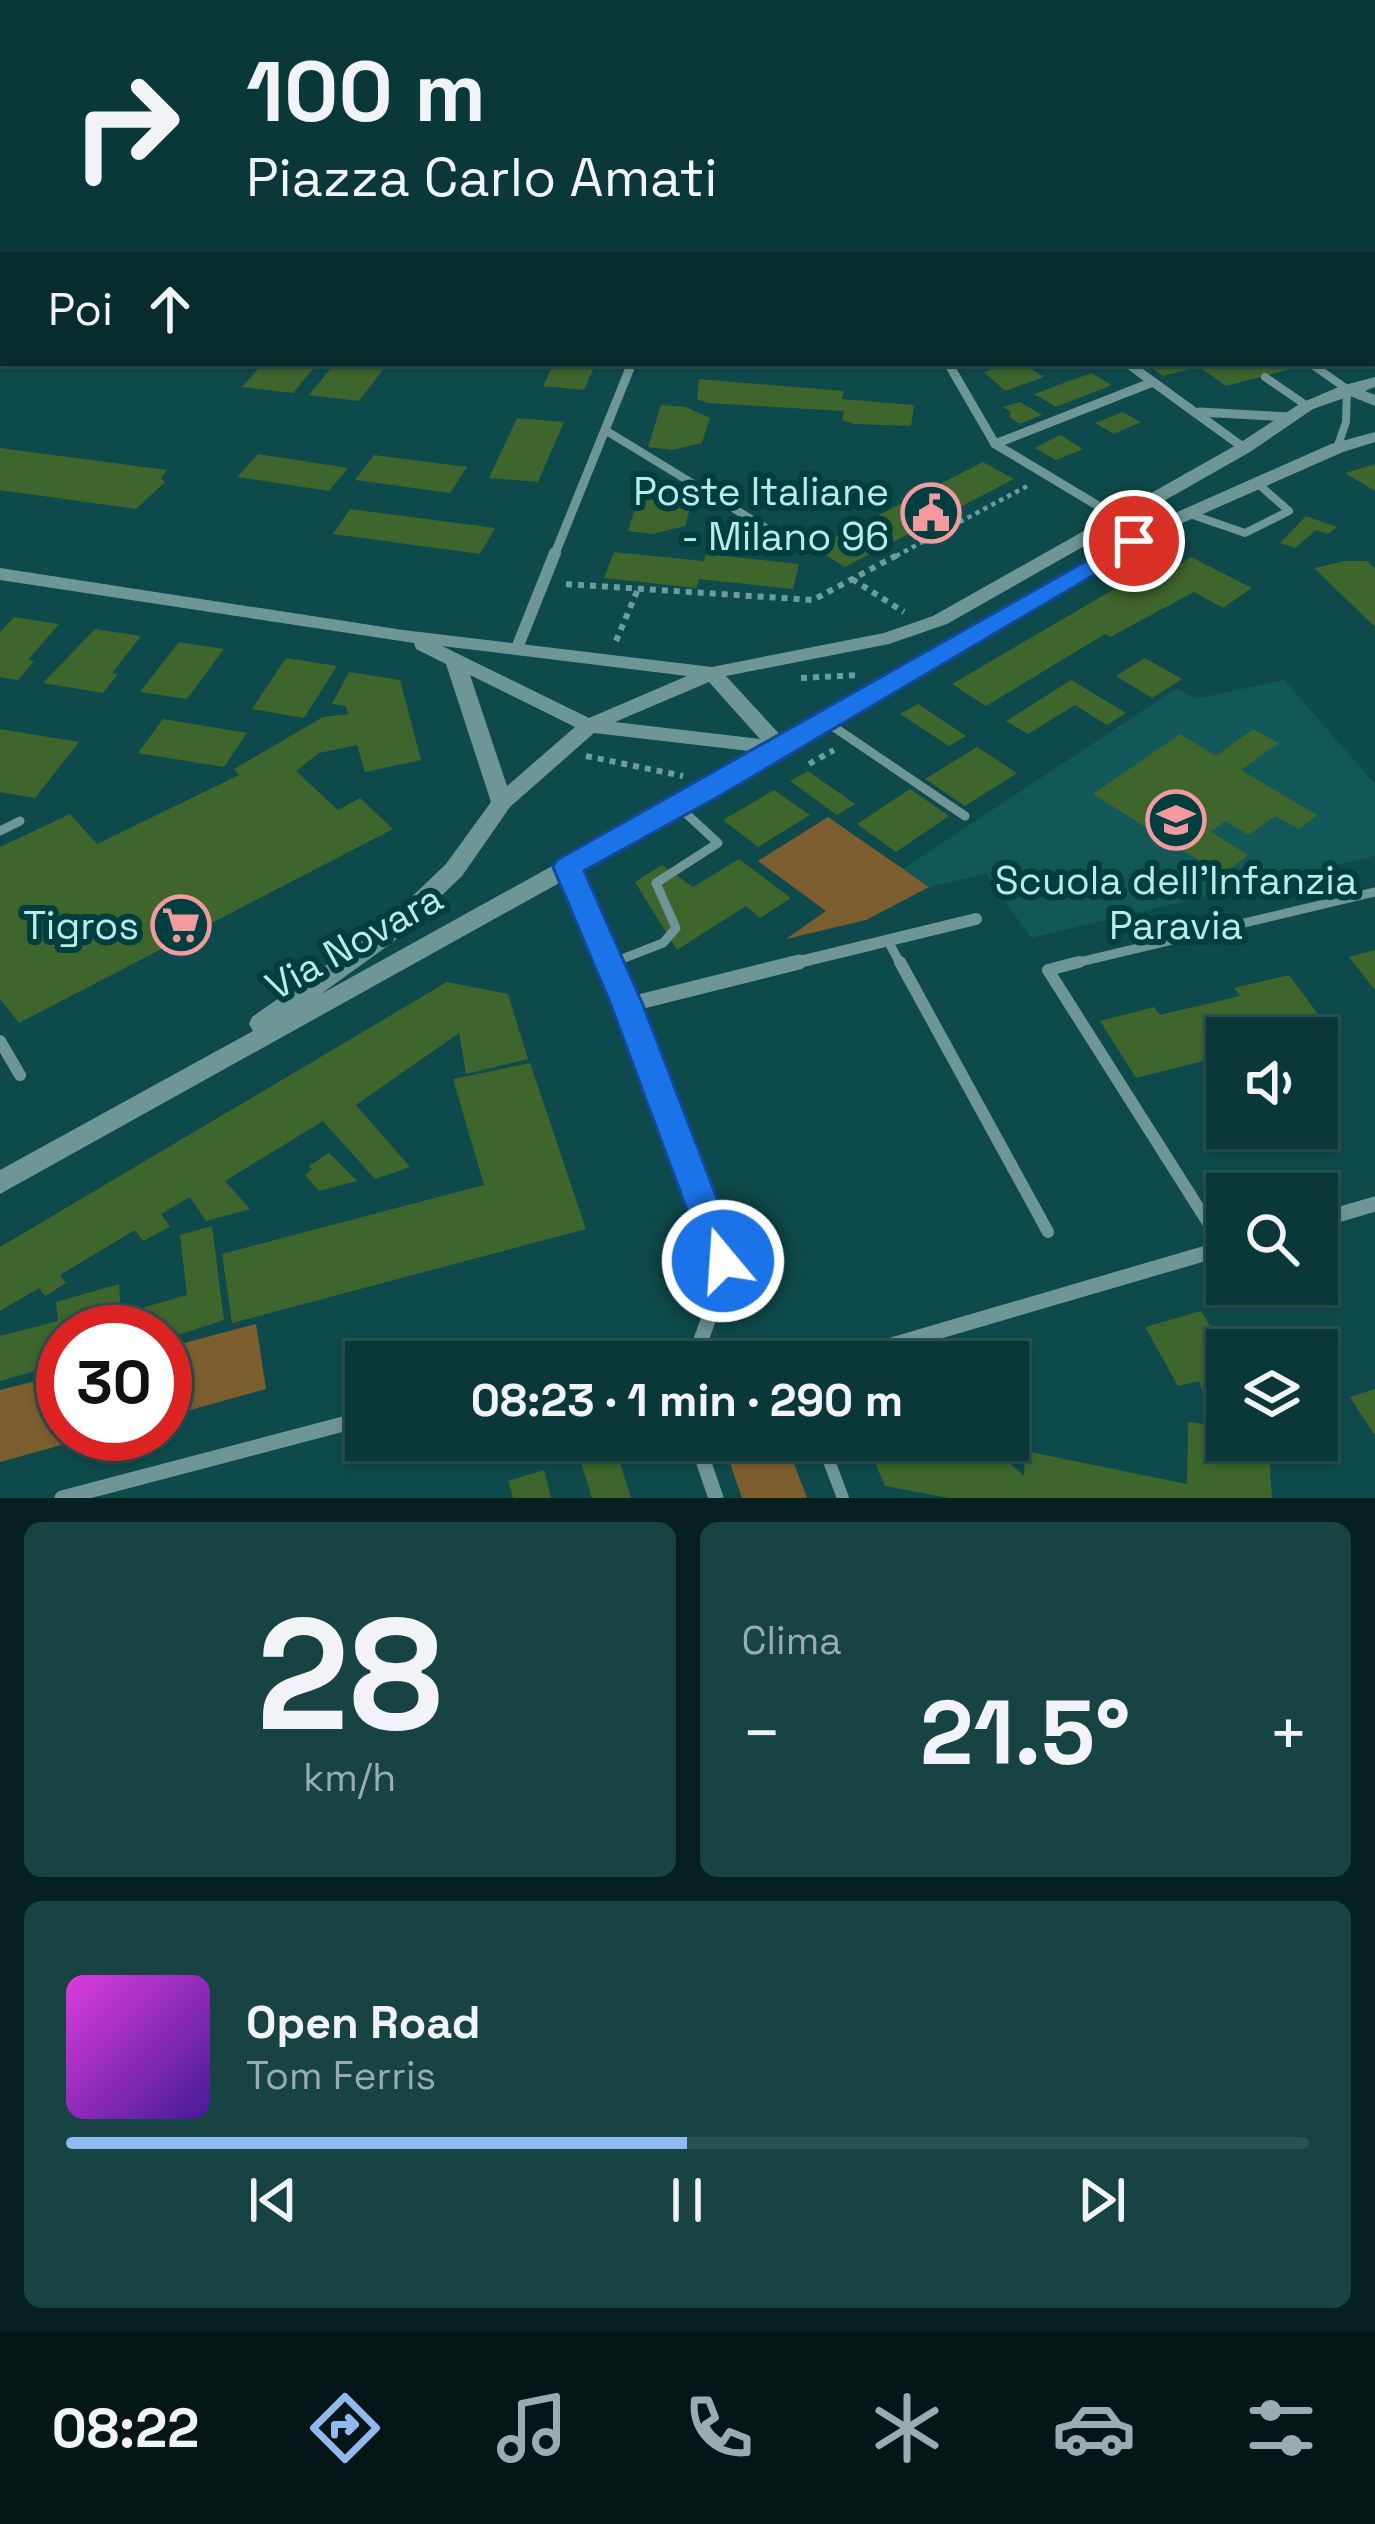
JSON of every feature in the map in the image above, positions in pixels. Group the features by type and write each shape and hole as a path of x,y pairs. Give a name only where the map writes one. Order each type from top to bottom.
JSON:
{"street":[{"path":"517,648 631,366"},
{"path":"950,366 995,444 1120,519"},
{"path":"1131,366 1244,448"},
{"path":"995,444 1153,382"},
{"path":"0,574 403,636 712,673 907,633 956,613 1244,448 1307,406 1375,382"},
{"path":"1347,389 1375,401"},
{"path":"1191,410 1290,418"},
{"path":"882,679 1186,513 1337,448 1375,437"},
{"path":"403,636 589,726 780,748"},
{"path":"454,659 502,802"},
{"path":"712,673 780,748"},
{"name":"Via Novara","path":"177,1082 385,936 454,870 502,802 589,726 712,673"},
{"name":"Via Novara","path":"0,1183 679,806 825,721 882,679"},
{"path":"567,867 627,1005 723,1261 722,1280 700,1341"},
{"path":"627,1005 976,919"},
{"path":"1338,1215 1375,1204"},
{"path":"906,1341 1206,1254"},
{"path":"62,1498 345,1424"},
{"path":"703,1461 716,1498"}],"lane":[{"path":"1314,366 1347,389 1346,422 1337,448"},
{"path":"1265,377 1307,406"},
{"path":"605,430 805,553"},
{"path":"1186,513 1245,533 1289,511 1256,482"},
{"path":"825,721 965,816"},
{"path":"609,964 663,943 676,928 656,884 718,843 679,806"},
{"path":"0,831 20,821"},
{"path":"1206,1217 1048,970 1375,892"},
{"path":"888,941 1048,1232"},
{"path":"0,1041 20,1076"},
{"path":"829,1461 843,1498"}],"path":[{"path":"852,579 904,612"},
{"path":"616,641 638,589"},
{"path":"799,678 882,679"},
{"path":"809,764 847,742"},
{"path":"586,756 699,778"}],"shaded area":[{"name":"Scuola dell'Infanzia Paravia","path":"1284,680 1375,784 1375,856 1031,938 986,874 929,887 903,869 1177,688 1195,699"},
{"path":"828,817 929,887 866,920 786,939 826,911 758,861"},
{"path":"256,1324 266,1389 192,1410 192,1341"},
{"path":"36,1381 36,1452 0,1462 0,1390"},
{"path":"729,1461 793,1461 807,1498 742,1498"}],"building":[{"path":"260,366 316,366 293,393 242,387"},
{"path":"333,366 386,366 359,401 309,395"},
{"path":"553,366 595,366 584,390 543,386"},
{"path":"1026,366 1044,377 1005,391 984,372"},
{"path":"1149,366 1302,366 1226,386 1199,367 1163,376"},
{"path":"1091,373 1112,385 1056,407 1034,394"},
{"path":"699,379 844,391 842,399 914,405 911,426 854,424 842,420 844,411 708,403 697,399"},
{"path":"1020,402 1042,415 1020,424 1003,407"},
{"path":"661,405 686,407 710,418 702,443 672,450 648,447"},
{"path":"1122,412 1141,422 1114,434 1095,423"},
{"path":"517,418 564,422 538,482 489,478"},
{"path":"1060,435 1083,449 1056,460 1035,448"},
{"path":"0,448 167,470 161,478 165,482 136,509 0,490"},
{"path":"258,454 348,468 329,491 237,477"},
{"path":"374,455 467,467 450,493 355,480"},
{"path":"983,462 1014,479 845,567 814,548"},
{"path":"1375,464 1375,491 1345,473"},
{"path":"643,483 685,490 684,497 693,498 685,526 653,534 628,531"},
{"path":"350,509 495,528 480,554 333,534"},
{"path":"1306,516 1337,527 1328,534 1316,530 1295,548 1280,543"},
{"path":"614,552 704,561 706,554 799,564 793,589 699,579 696,588 604,578"},
{"path":"1191,557 1252,588 1223,608 1194,592 1110,637 1105,634 986,706 952,684 1121,585 1135,593"},
{"path":"1367,561 1375,568 1375,627 1314,568"},
{"path":"14,617 59,624 28,660 34,661 18,680 0,677 0,632"},
{"path":"95,629 141,636 112,673 118,674 103,693 43,683"},
{"path":"179,642 224,649 187,699 140,692"},
{"path":"286,658 337,666 304,718 252,709"},
{"path":"1145,658 1182,679 1152,698 1116,676"},
{"path":"349,672 400,680 421,760 365,772 357,745 319,753 296,771 338,810 360,798 393,829 19,1023 0,999 0,847 70,814 97,844 239,775 234,769 323,717 348,714 346,706 332,704"},
{"path":"1071,680 1126,713 1107,725 1075,705 1028,734 1006,721"},
{"path":"918,704 966,736 949,746 900,714"},
{"path":"163,719 247,733 224,767 138,753"},
{"path":"0,729 79,742 35,798 0,792"},
{"path":"1253,729 1279,743 1241,770 1317,815 1299,829 1275,816 1249,835 1225,821 1211,832 1248,855 1222,875 1093,794 1180,734 1216,756"},
{"path":"977,747 1017,773 965,806 925,779"},
{"path":"808,771 855,804 837,815 790,781"},
{"path":"910,789 949,816 896,852 857,824"},
{"path":"774,790 810,815 758,847 723,820"},
{"path":"739,859 791,898 760,918 746,906 677,950 635,882 662,865 693,887"},
{"path":"1375,950 1375,990 1349,957"},
{"path":"1289,975 1320,1017 1206,1017 1206,1060 1136,1078 1100,1021 1154,1007 1160,1015 1240,996 1234,988"},
{"path":"447,982 508,994 528,1059 466,1074 459,1033 356,1105 410,1167 375,1179 323,1121 225,1181 250,1209 206,1221 190,1197 161,1214 170,1227 143,1241 135,1230 60,1275 66,1283 45,1296 39,1288 0,1311 0,1247"},
{"path":"530,1063 586,1229 232,1323 222,1254 484,1185 453,1079"},
{"path":"329,1153 357,1181 319,1191 305,1175 312,1169 309,1166"},
{"path":"212,1226 224,1320 192,1330 192,1305 152,1305 187,1295 180,1235"},
{"path":"119,1284 120,1305 56,1305 56,1302"},
{"path":"1201,1311 1212,1329 1206,1329 1206,1402 1199,1381 1178,1386 1145,1327"},
{"path":"36,1327 36,1371 0,1381 0,1336"},
{"path":"1375,1389 1375,1436 1350,1397"},
{"path":"1188,1422 1206,1424 1206,1461 1269,1461 1272,1498 949,1498 885,1486 874,1461 1007,1461 1024,1476 1029,1452 1187,1484"},
{"path":"581,1461 620,1461 631,1498 592,1498"},
{"path":"544,1470 551,1498 513,1498 508,1481"}],"place":[{"name":"Poste Italiane - Milano 96","path":"931,513"},
{"name":"Scuola dell'Infanzia Paravia","path":"1176,820"},
{"name":"Tigros","path":"181,925"}],"route":[{"path":"723,1261 627,1005 567,867 713,788 1134,541"}]}
